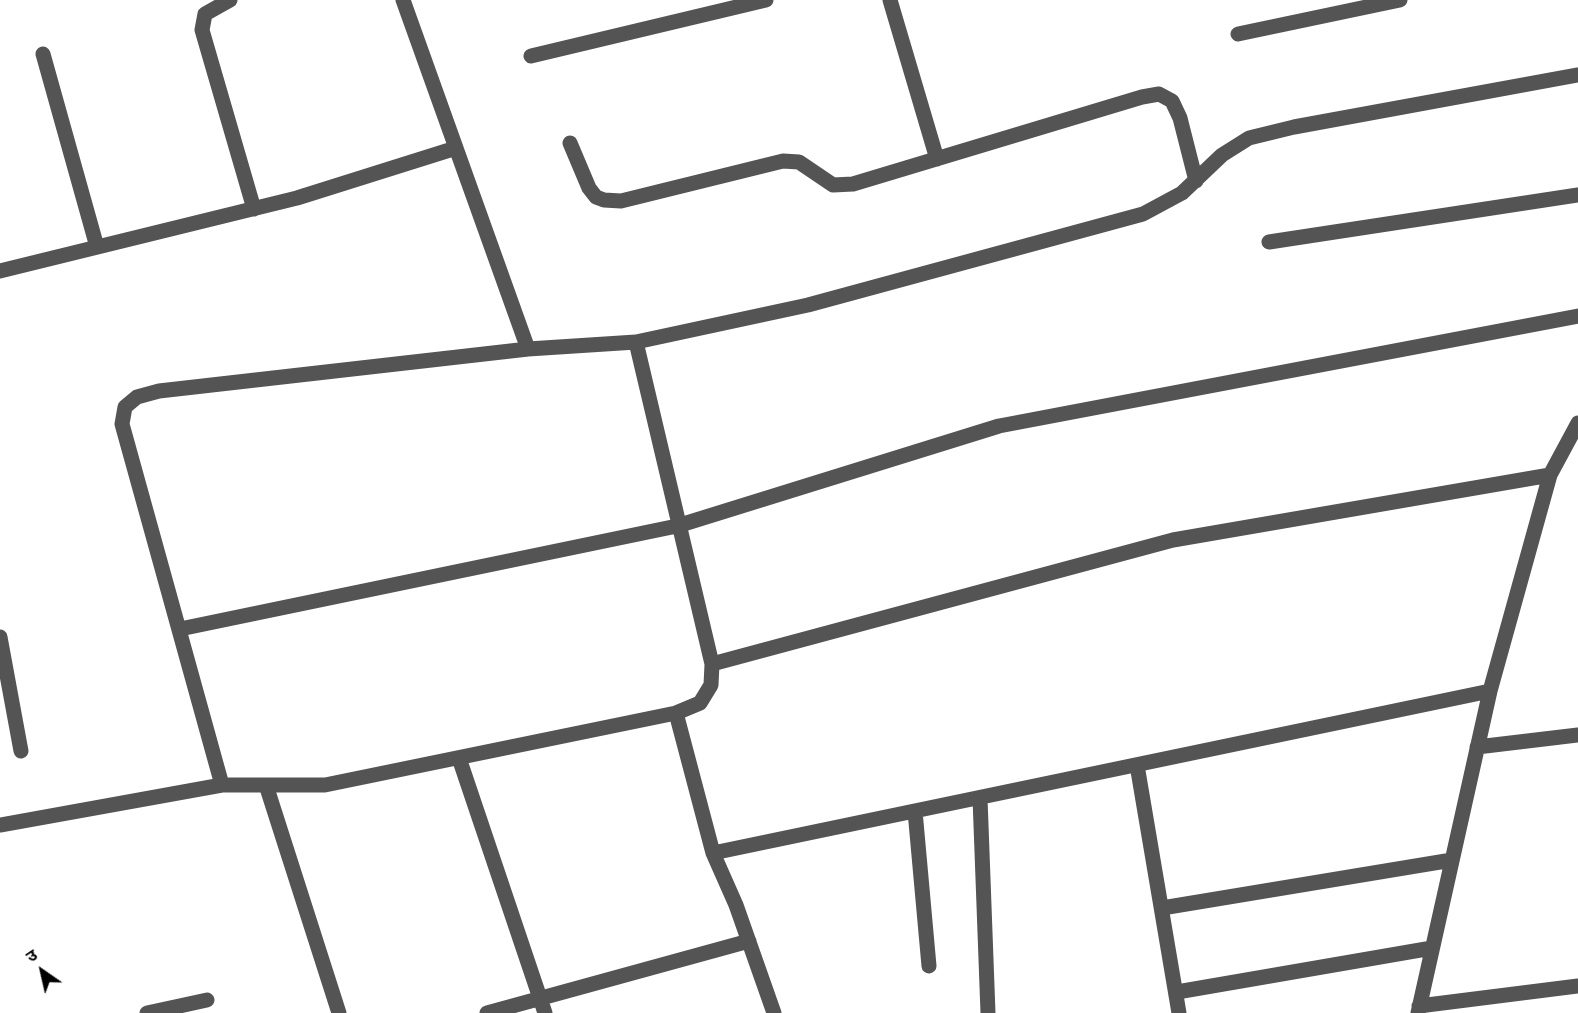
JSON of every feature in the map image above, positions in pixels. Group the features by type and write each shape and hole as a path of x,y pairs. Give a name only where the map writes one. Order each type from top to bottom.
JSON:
{"street":[{"path":"230,0 205,14 202,30 254,209"},
{"path":"403,0 528,349"},
{"path":"531,56 766,0"},
{"path":"890,0 937,159"},
{"path":"1238,34 1400,0"},
{"path":"43,54 97,247"},
{"path":"222,785 122,424 125,407 137,397 159,391 528,349 636,342 808,304 1143,214 1182,194 1222,155 1249,138 1294,127 1578,75"},
{"path":"570,143 588,188 604,200 621,201 783,161 799,162 833,185 853,184 1142,97 1160,94 1172,101 1180,118 1196,181"},
{"path":"0,271 297,198 456,148"},
{"path":"1269,242 1578,195"},
{"path":"180,630 677,526 999,426 1578,315"},
{"path":"0,825 222,785 325,785 676,714 700,703 711,685 712,664 677,526 636,342"},
{"path":"1578,423 1550,475 1490,691 1418,1009 1578,986"},
{"path":"712,664 1173,540 1550,475"},
{"path":"0,637 21,751"},
{"path":"713,854 1490,691"},
{"path":"676,714 713,854 749,941 774,1013"},
{"path":"1477,747 1578,735"},
{"path":"459,758 545,1013"},
{"path":"1137,765 1179,1013"},
{"path":"266,785 339,1013"},
{"path":"980,798 988,1013"},
{"path":"915,811 929,966"},
{"path":"1162,908 1452,860"},
{"path":"487,1013 749,941"},
{"path":"1177,992 1432,948"},
{"path":"147,1013 207,1000"}]}
